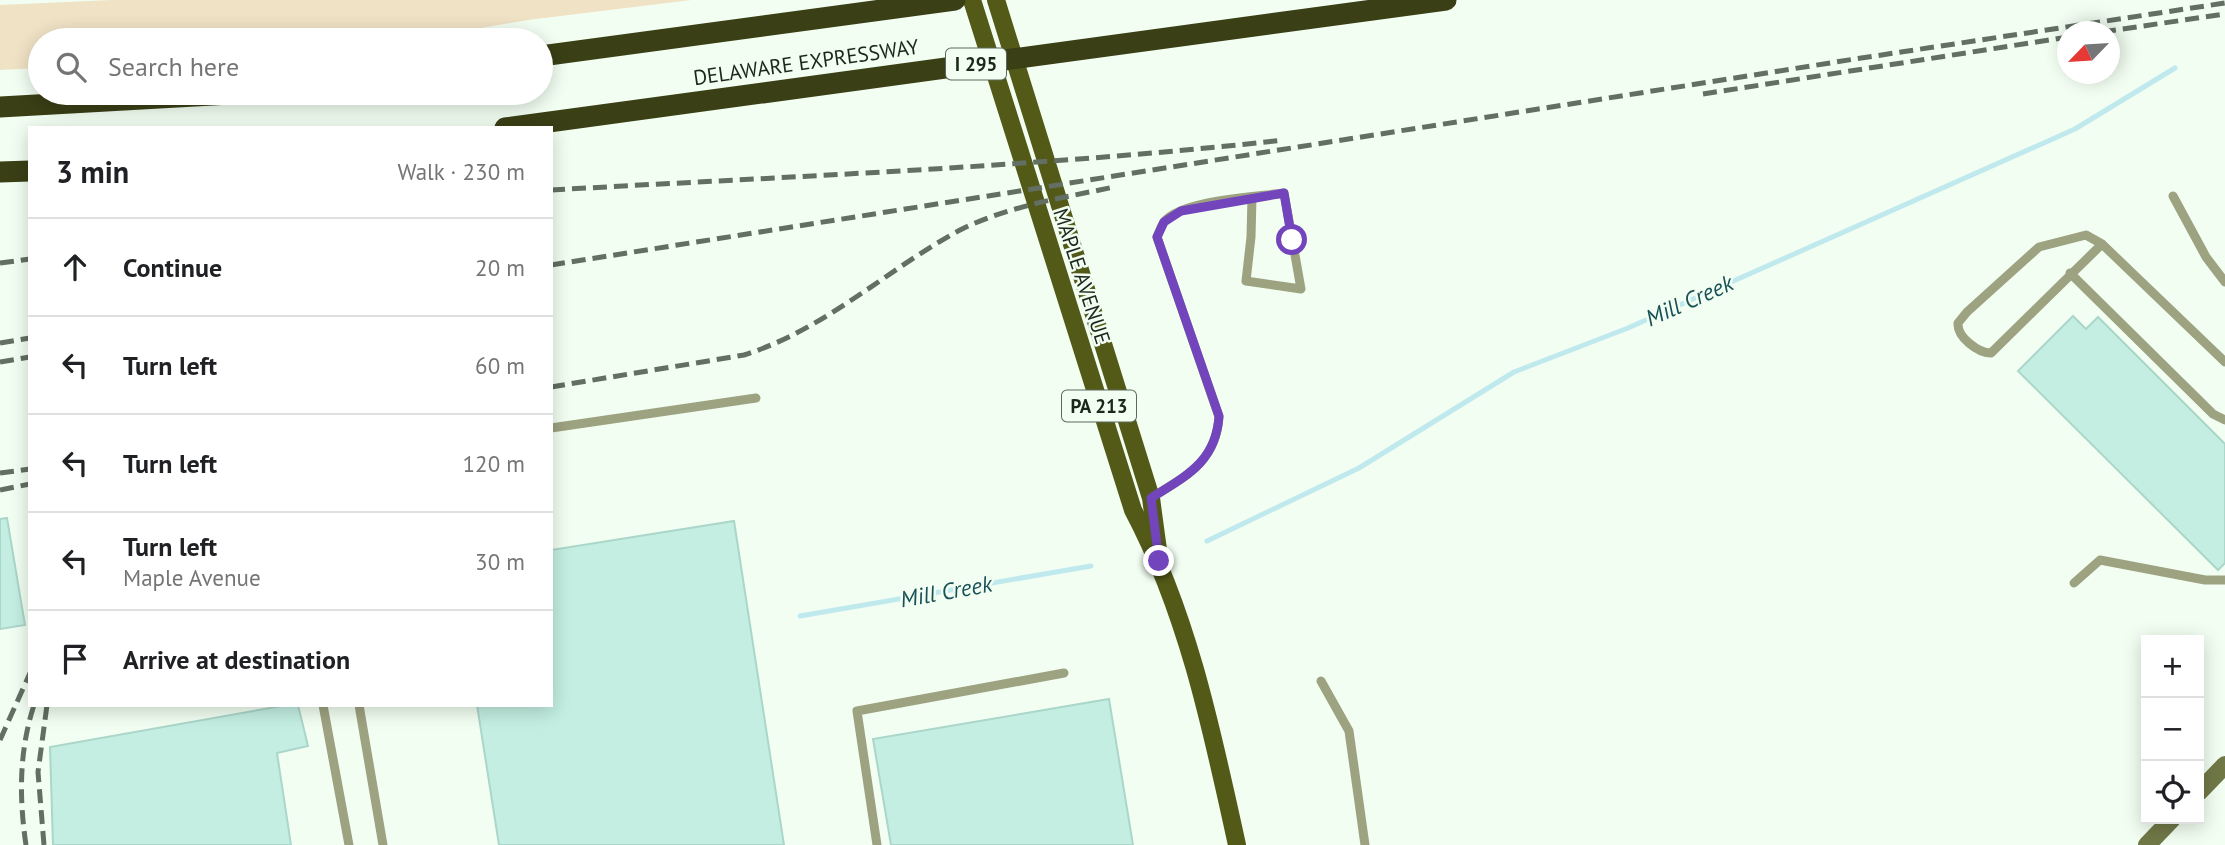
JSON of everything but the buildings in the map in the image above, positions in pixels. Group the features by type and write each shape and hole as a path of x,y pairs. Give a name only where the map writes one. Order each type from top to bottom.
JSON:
{"highway":[{"name":"DELAWARE EXPRESSWAY","path":"553,54 955,0"},
{"name":"DELAWARE EXPRESSWAY","path":"520,126 1446,0"},
{"path":"0,107 47,105"},
{"path":"0,172 28,171"}],"main road":[{"name":"MAPLE AVENUE","path":"972,0 1133,510 1159,561 1200,692 1237,845"},
{"name":"MAPLE AVENUE","path":"996,0 1151,498 1159,561"},
{"path":"2204,787 2225,765"},
{"path":"2147,845 2167,824"}],"lane":[{"path":"1151,498 1204,460 1218,437 1219,416 1157,237 1164,222 1181,211 1252,197 1284,193 1301,289 1246,281 1252,197"},
{"path":"2173,196 2206,257 2225,282"},
{"path":"2102,244 1991,353 1982,353 1958,329 1967,312 2039,247 2086,235 2102,244 2225,362"},
{"path":"2070,273 2213,414 2225,420"},
{"path":"553,428 757,398"},
{"path":"2074,583 2100,560 2205,580 2225,580"},
{"path":"877,845 857,711 1064,673"},
{"path":"1321,681 1349,732 1365,845"},
{"path":"323,707 349,845"},
{"path":"359,707 383,845"}],"shaded area":[{"path":"112,0 691,0 481,28 28,28 28,69 0,70 0,5"}],"waterway":[{"name":"Mill Creek","path":"1207,541 1359,468 1514,372 1628,328 2075,129 2175,68"},
{"name":"Mill Creek","path":"800,616 1091,566"}],"railway":[{"path":"553,265 2225,3"},
{"path":"2120,29 2225,14"},
{"path":"1703,94 2057,39"},
{"path":"553,190 1010,164 1284,140"},
{"path":"553,387 744,355 774,344 829,315 960,230 1016,209 1114,187"},
{"path":"0,263 28,259"},
{"path":"0,343 28,338"},
{"path":"0,362 28,357"},
{"path":"0,473 28,469"},
{"path":"0,490 28,484"},
{"path":"0,740 28,677"},
{"path":"26,845 22,775 25,740 33,707"},
{"path":"44,845 38,772 47,707"}],"route":[{"path":"1159,561 1151,498 1204,460 1218,437 1219,416 1210,383 1185,323 1157,237 1164,222 1181,211 1284,193 1292,240"}]}
